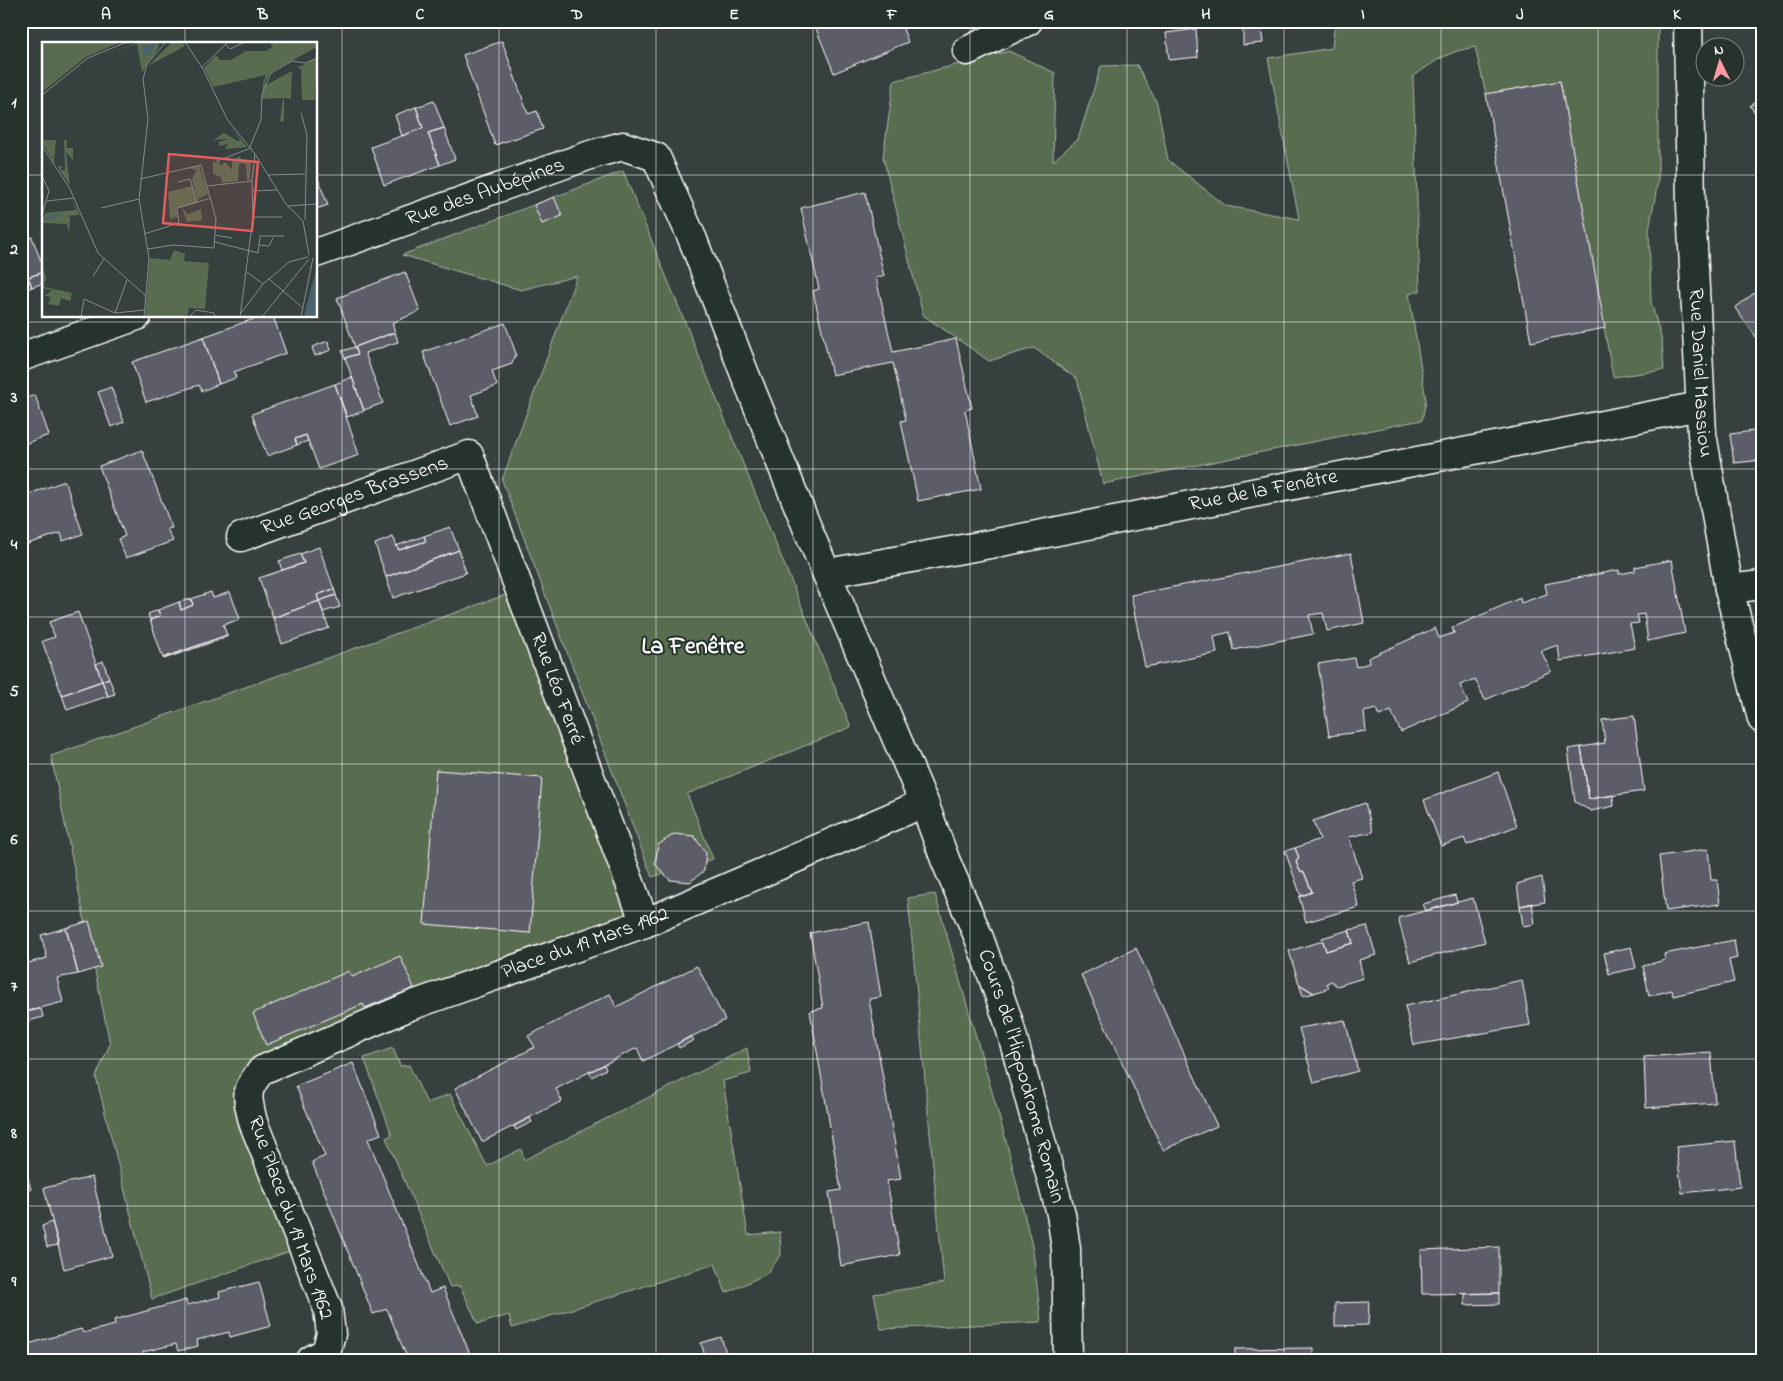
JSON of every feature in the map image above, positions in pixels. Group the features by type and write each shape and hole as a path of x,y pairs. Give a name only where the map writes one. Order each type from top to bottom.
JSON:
{"street":[{"path":"967,51 1028,21"},
{"name":"Rue Daniel Massiou","path":"1688,21 1691,206 1702,434 1729,589 1762,719"},
{"name":"Rue des Aubépines","path":"318,252 593,154 623,146 656,157"},
{"name":"Cours de l'Hippodrome Romain","path":"656,157 693,240 744,372 924,803 946,862 979,938 1008,1020 1061,1214 1066,1249 1068,1360"},
{"path":"21,357 131,318"},
{"name":"Rue de la Fenêtre","path":"827,573 1005,542 1700,406"},
{"name":"Rue Georges Brassens","path":"240,536 469,455"},
{"name":"Rue Léo Ferré","path":"469,455 644,924"},
{"path":"1729,589 1762,584"},
{"name":"Place du 19 Mars 1962","path":"250,1085 262,1070 410,1006 644,924 924,803"},
{"name":"Rue Place du 19 Mars 1962","path":"250,1085 248,1101 253,1122 328,1309 331,1334 319,1356"}],"green space":[{"path":"1339,21 1476,21 1480,25 1505,21 1658,21 1658,181 1649,230 1651,302 1662,341 1664,370 1613,377 1560,81 1486,94 1475,47 1457,51 1442,58 1413,77 1420,291 1409,294 1426,400 1422,420 1103,484 1077,379 1034,348 989,361 923,315 883,157 894,81 1009,51 1055,73 1053,161 1078,139 1101,66 1137,65 1157,103 1168,160 1226,206 1299,219 1268,58 1332,48 1334,30"},
{"path":"623,171 851,727 687,794 713,859 652,877 502,480 577,276 521,290 402,255"},
{"path":"519,590 645,923 384,1033 250,1085 302,1247 152,1299 96,1077 110,1044 51,756"},
{"path":"935,894 1007,1144 1033,1250 1041,1322 881,1329 874,1294 944,1283 908,898"},
{"path":"393,1048 400,1066 409,1065 427,1103 450,1094 487,1166 521,1149 524,1160 747,1048 751,1073 723,1081 748,1235 780,1232 781,1255 766,1274 726,1293 715,1264 512,1328 509,1315 478,1324 460,1286 450,1287 386,1138 392,1135 364,1058"}],"building":[{"path":"813,21 900,21 908,42 834,73"},
{"path":"1261,27 1263,43 1243,45 1243,28"},
{"path":"1196,29 1198,57 1169,60 1166,33"},
{"path":"502,41 528,114 537,111 543,129 495,145 463,55"},
{"path":"1560,81 1605,328 1531,342 1486,94"},
{"path":"1762,97 1762,122 1750,106"},
{"path":"434,101 444,128 428,133 440,165 384,185 371,147 423,128 416,107"},
{"path":"416,107 423,128 402,136 395,115"},
{"path":"444,128 455,159 440,165 428,133"},
{"path":"318,179 328,205 318,208"},
{"path":"865,192 884,276 876,278 893,352 956,339 972,408 965,410 981,489 918,501 901,421 906,420 893,363 832,375 813,291 819,289 801,208"},
{"path":"554,197 562,216 542,224 534,205"},
{"path":"32,237 42,261 42,273 28,277 21,258 21,241"},
{"path":"21,258 28,277 21,280"},
{"path":"405,272 420,311 392,323 395,332 355,347 337,298"},
{"path":"42,273 42,284 32,287 28,277"},
{"path":"28,277 32,287 21,291 21,280"},
{"path":"1762,287 1762,338 1759,341 1735,308"},
{"path":"256,318 274,318 286,353 234,372 236,378 219,384 203,337"},
{"path":"505,323 516,354 512,364 492,371 497,386 471,395 478,416 450,426 423,352"},
{"path":"395,332 398,342 365,353 383,403 364,410 345,358 358,354 355,347"},
{"path":"203,337 219,384 202,391 199,385 146,402 132,362"},
{"path":"328,341 331,350 315,356 312,347"},
{"path":"355,347 358,354 345,358 342,351"},
{"path":"352,377 364,411 347,417 335,384"},
{"path":"335,384 359,455 319,469 306,435 295,439 297,445 267,456 252,414"},
{"path":"111,387 124,422 111,427 98,392"},
{"path":"35,395 49,435 21,445 21,400"},
{"path":"1762,430 1762,460 1734,463 1730,434"},
{"path":"306,435 308,441 297,445 295,439"},
{"path":"142,450 172,528 167,529 173,541 126,558 118,539 125,536 99,466"},
{"path":"65,481 83,534 63,541 61,533 21,546 21,497"},
{"path":"450,527 459,550 386,577 375,544 393,537 399,550 426,541 424,536"},
{"path":"424,536 426,541 399,550 396,546"},
{"path":"319,547 334,589 317,595 319,601 273,618 259,578 304,563 300,554"},
{"path":"459,550 466,573 393,598 386,577"},
{"path":"1351,553 1364,623 1327,631 1323,613 1309,615 1313,634 1234,650 1230,632 1214,636 1217,653 1145,667 1131,595"},
{"path":"300,554 304,563 282,570 279,561"},
{"path":"1672,560 1685,633 1648,641 1644,614 1637,615 1639,623 1630,624 1635,648 1560,661 1558,645 1541,651 1551,671 1485,700 1475,679 1460,685 1468,703 1401,732 1391,711 1379,716 1376,709 1364,712 1366,731 1329,736 1318,664 1354,658 1356,667 1369,663 1368,658 1435,628 1439,638 1454,633 1452,628 1520,598 1521,603 1547,594 1545,584 1619,570 1619,574 1635,571 1635,567"},
{"path":"334,589 336,595 319,601 317,595"},
{"path":"211,592 213,598 230,592 240,619 223,625 227,635 163,658 150,620 160,616 158,610 179,602 181,610 193,605 191,599"},
{"path":"336,595 340,607 323,612 319,601"},
{"path":"191,599 193,605 181,610 179,602"},
{"path":"319,601 329,628 282,644 273,618"},
{"path":"158,610 160,616 150,620 148,614"},
{"path":"78,612 102,681 62,695 42,641 55,637 49,622"},
{"path":"227,635 227,637 163,658"},
{"path":"103,661 109,678 102,681 96,664"},
{"path":"109,678 115,694 108,696 102,681"},
{"path":"102,681 108,696 67,710 62,695"},
{"path":"1634,716 1644,791 1589,799 1581,747 1605,743 1602,720"},
{"path":"1581,747 1589,799 1613,795 1614,806 1591,811 1575,802 1568,749"},
{"path":"436,770 542,778 530,933 424,924"},
{"path":"1498,772 1517,826 1467,845 1464,838 1441,846 1424,800"},
{"path":"1365,803 1373,832 1349,837 1362,878 1351,881 1359,907 1306,922 1299,897 1312,892 1304,872 1300,871 1296,862 1299,858 1295,848 1320,839 1313,821"},
{"path":"674,834 694,836 706,853 704,871 690,882 670,880 655,864 658,845"},
{"path":"1295,848 1299,858 1296,862 1300,871 1304,872 1312,892 1301,896 1285,851"},
{"path":"1708,849 1711,880 1717,880 1720,904 1666,911 1659,856"},
{"path":"1542,877 1545,902 1520,906 1517,884"},
{"path":"1455,895 1457,902 1426,911 1423,904"},
{"path":"1473,898 1485,942 1410,962 1398,918"},
{"path":"1532,903 1535,924 1523,926 1520,906"},
{"path":"89,921 101,967 78,974 66,928"},
{"path":"869,922 881,997 869,999 901,1179 887,1181 900,1255 841,1266 829,1192 841,1190 810,1011 823,1008 810,933"},
{"path":"1367,926 1376,955 1359,960 1363,978 1337,986 1331,981 1327,983 1329,988 1314,993 1299,984 1289,951 1323,941 1326,951 1353,943 1349,930"},
{"path":"66,928 78,974 57,978 63,1002 21,1013 21,965 47,958 41,935"},
{"path":"1349,930 1353,943 1326,951 1322,938"},
{"path":"1734,940 1737,958 1729,960 1734,982 1673,996 1672,990 1649,996 1643,966 1665,960 1664,954"},
{"path":"1631,947 1636,968 1609,974 1604,953"},
{"path":"1136,948 1217,1126 1163,1150 1081,975"},
{"path":"400,956 414,988 365,1008 363,1004 266,1045 253,1013 349,971 352,977"},
{"path":"697,966 725,1020 643,1061 637,1048 589,1072 556,1089 562,1101 482,1142 455,1088 535,1047 528,1036 610,994 616,1007"},
{"path":"1522,980 1530,1025 1414,1045 1405,1006"},
{"path":"1299,984 1314,993 1303,996"},
{"path":"41,1009 43,1017 21,1023 21,1013"},
{"path":"1345,1020 1358,1071 1314,1083 1299,1028"},
{"path":"691,1036 694,1040 679,1048 677,1044"},
{"path":"1711,1052 1715,1103 1646,1108 1644,1057"},
{"path":"353,1063 381,1134 368,1139 430,1293 443,1288 471,1357 465,1360 408,1360 387,1309 373,1314 312,1162 325,1156 296,1086"},
{"path":"604,1065 606,1069 592,1077 589,1072"},
{"path":"530,1118 532,1122 516,1130 514,1126"},
{"path":"1735,1141 1740,1187 1682,1193 1676,1147"},
{"path":"26,1170 31,1190 21,1193 21,1171"},
{"path":"92,1177 112,1256 64,1269 44,1188"},
{"path":"52,1222 59,1245 47,1247 42,1226"},
{"path":"1499,1247 1499,1293 1422,1294 1421,1250"},
{"path":"259,1282 271,1326 230,1337 229,1332 197,1340 198,1346 178,1351 176,1344 143,1352 145,1360 21,1360 21,1346 81,1329 83,1333 115,1325 114,1320 186,1300 187,1305 220,1297 219,1292"},
{"path":"1499,1293 1499,1304 1465,1305 1465,1294"},
{"path":"1369,1302 1368,1325 1335,1326 1335,1303"},
{"path":"721,1337 728,1359 706,1360 701,1343"},
{"path":"1313,1348 1313,1360 1235,1360 1235,1349"}],"district":[{"name":"La Fenêtre","path":"693,647"}]}
